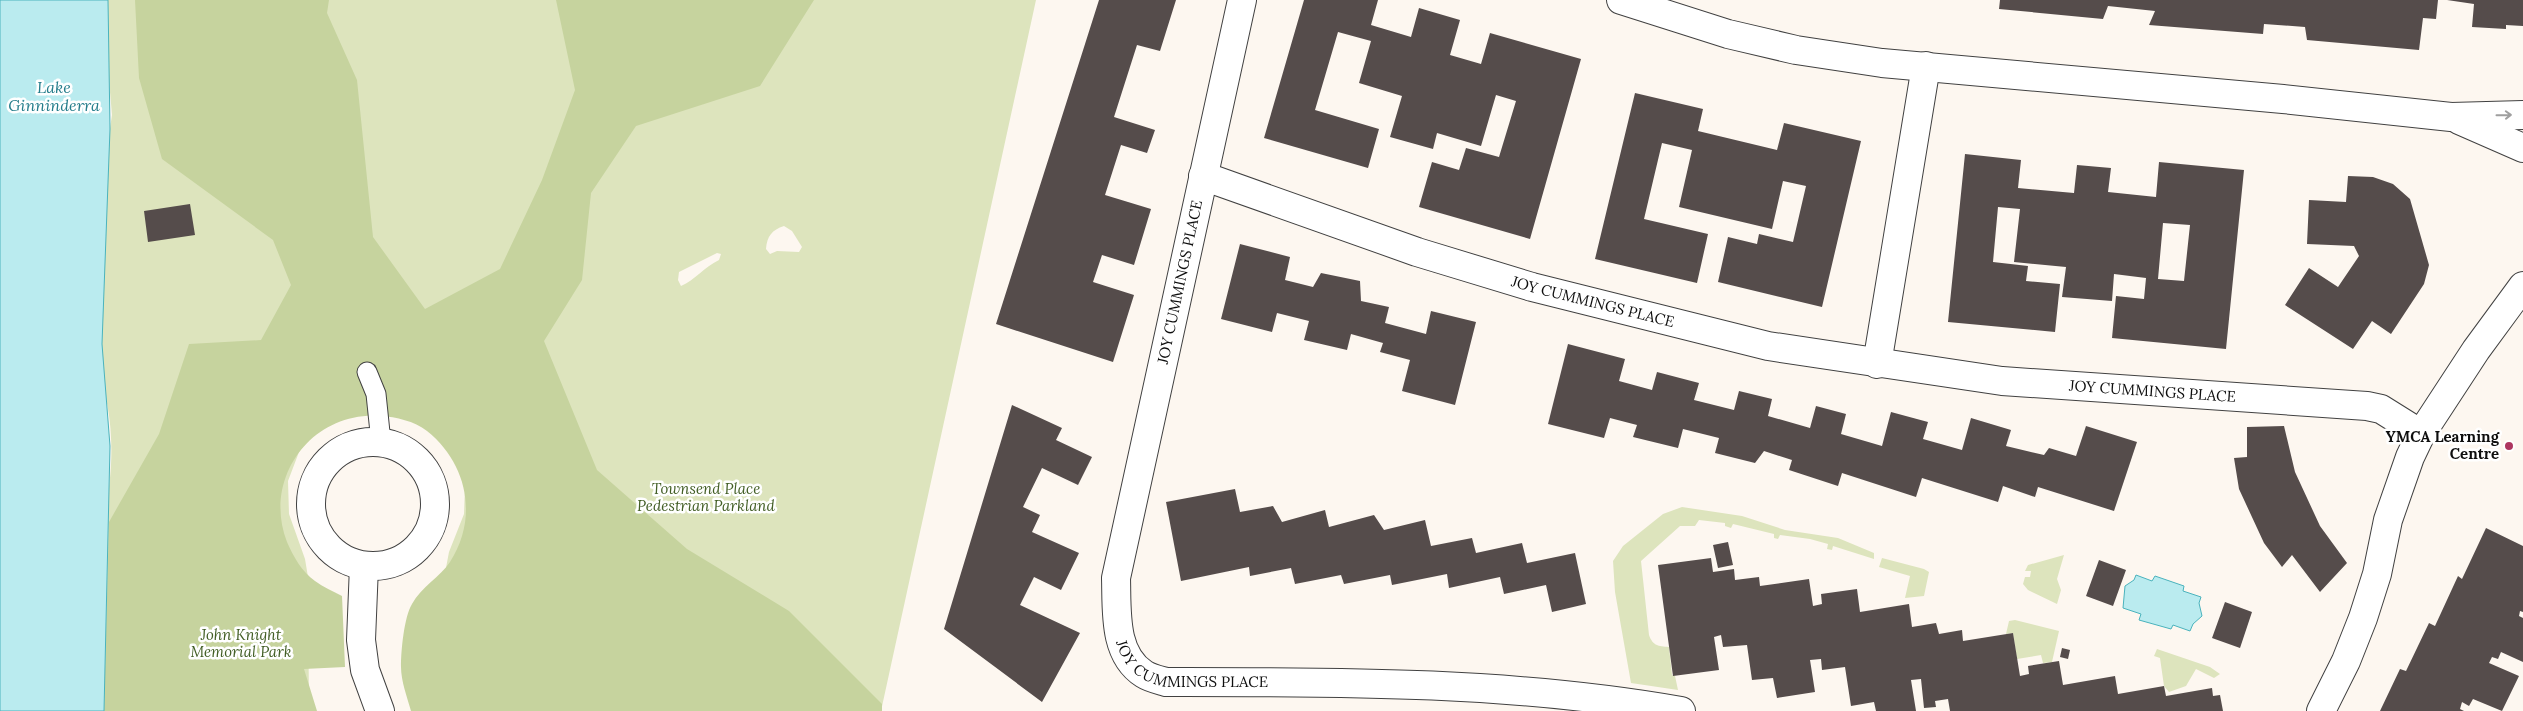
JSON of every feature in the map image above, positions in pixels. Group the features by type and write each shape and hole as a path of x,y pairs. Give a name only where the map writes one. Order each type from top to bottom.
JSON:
{"street":[{"name":"JOY CUMMINGS PLACE","path":"1242,0 1116,578 1117,616 1123,653 1144,674 1166,682 1346,682 1520,690 1628,702 1681,711"},
{"path":"1621,0 1728,34 1796,50 1926,66 2283,99 2451,117 2523,115"},
{"path":"1877,364 1926,66"},
{"path":"2451,117 2523,148"},
{"name":"JOY CUMMINGS PLACE","path":"1203,176 1417,252 1532,288 1768,346 1877,364 2012,382 2367,406 2381,409 2421,434"},
{"path":"2321,711 2346,661 2363,618 2376,574 2388,520 2410,458 2421,434 2476,350 2523,286"},
{"path":"381,442 402,449 419,462 430,480 436,502 433,523 423,542 407,557 386,565 364,566 344,559 327,546 315,528 311,507 312,493 313,486 323,467 339,452 359,444 381,442"},
{"path":"364,566 360,640 365,670 380,711"}],"lane":[{"path":"366,372 376,394 381,442"}],"green space":[{"name":"Townsend Place Pedestrian Parkland","path":"102,0 1036,0 881,711 445,573 449,552 464,514 465,487 460,465 451,446 418,417 364,407 314,432 299,452 288,481 289,514 305,559 308,577 309,711 86,711 105,510 110,481 110,423 105,394 29,270 107,148 112,115","holes":["784,226 792,231 802,247 799,252 777,251 770,254 766,249 769,237 776,229","717,253 721,254 719,260 681,286 678,280 679,272"]},
{"name":"John Knight Memorial Park","path":"135,0 329,0 327,13 357,80 373,237 425,309 500,269 542,180 575,90 556,0 814,0 760,86 636,126 591,193 582,280 544,341 597,470 687,549 789,611 882,704 882,711 411,711 401,672 402,643 407,617 416,598 450,562 459,545 466,509 460,475 452,459 441,444 427,431 416,425 405,420 381,416 356,417 334,424 314,436 299,453 288,472 281,494 281,518 287,542 295,558 310,577 342,596 345,667 304,669 317,711 104,711 109,522 159,434 189,344 261,340 291,285 273,240 162,159 139,78"},
{"path":"1682,507 1742,516 1785,530 1838,538 1874,553 1874,559 1833,546 1832,550 1827,549 1828,544 1810,539 1780,535 1778,539 1774,538 1774,534 1733,524 1731,528 1725,526 1725,523 1699,520 1695,526 1680,526 1641,561 1649,635 1656,645 1669,647 1672,675 1675,676 1678,690 1631,683 1615,592 1613,561 1623,546 1663,514"},
{"path":"2064,555 2057,579 2061,590 2057,604 2028,590 2023,584 2025,577 2030,577 2031,571 2025,571 2028,565"},
{"path":"1882,558 1929,572 1924,596 1905,598 1910,576 1879,567"},
{"path":"2015,620 2059,631 2052,662 2043,663 2041,655 2017,659 2013,633 2006,634 2009,621"},
{"path":"2157,649 2210,667 2220,674 2214,678 2196,669 2186,686 2169,692 2164,686 2160,658 2154,656"}],"water":[{"name":"Lake Ginninderra","path":"0,0 108,0 110,129 102,344 110,446 104,711 0,711"},
{"path":"2136,575 2152,581 2155,576 2184,586 2183,591 2201,597 2199,603 2202,616 2193,624 2190,631 2173,625 2171,629 2139,620 2141,614 2123,608 2125,586 2134,580"}],"building":[{"path":"1099,0 1176,0 1160,51 1137,45 1114,117 1155,130 1147,153 1121,145 1105,195 1151,209 1134,265 1102,255 1093,282 1134,295 1113,362 996,324"},
{"path":"1304,0 1378,0 1371,25 1411,37 1419,8 1460,20 1450,55 1481,64 1490,33 1581,59 1530,239 1419,207 1432,162 1459,170 1466,148 1499,157 1516,101 1496,95 1481,146 1437,133 1433,149 1390,137 1402,96 1359,83 1371,41 1338,32 1315,110 1379,129 1368,168 1264,138"},
{"path":"2000,0 2438,0 2436,19 2423,18 2419,50 2307,40 2305,27 2264,24 2263,34 2149,25 2155,11 2108,6 2103,19 1999,9"},
{"path":"2447,0 2523,0 2523,26 2506,25 2506,29 2472,27 2474,4"},
{"path":"1635,93 1703,109 1698,131 1777,150 1784,123 1861,141 1822,307 1718,282 1728,237 1757,244 1759,234 1793,242 1806,186 1783,181 1772,229 1679,207 1692,150 1662,143 1644,219 1708,234 1697,283 1595,259"},
{"path":"1965,154 2021,160 2018,188 2074,193 2077,165 2111,168 2108,192 2156,197 2159,162 2244,170 2226,349 2112,338 2116,296 2144,299 2146,278 2114,274 2112,301 2062,297 2066,267 2014,262 2020,209 1998,207 1993,262 2028,266 2026,281 2060,284 2055,332 1948,322","holes":["2163,223 2190,225 2184,281 2158,279"]},
{"path":"2348,176 2373,177 2393,184 2410,199 2429,265 2424,284 2391,334 2372,321 2353,349 2285,305 2309,268 2338,287 2359,256 2354,246 2307,244 2309,200 2346,202"},
{"path":"190,204 195,235 148,242 144,211"},
{"path":"1240,244 1290,257 1285,280 1313,287 1321,273 1360,281 1361,301 1389,307 1385,323 1426,334 1431,311 1476,322 1455,405 1402,391 1410,360 1380,352 1383,343 1351,334 1347,350 1304,340 1309,321 1277,313 1272,332 1221,319"},
{"path":"1568,344 1625,359 1619,381 1652,390 1657,372 1699,383 1694,400 1734,410 1739,391 1772,399 1768,416 1810,428 1816,406 1846,414 1841,434 1882,446 1891,412 1928,422 1923,439 1962,450 1971,418 2011,430 2006,446 2044,455 2049,448 2076,456 2086,426 2137,442 2114,511 2038,487 2035,497 2003,486 1998,502 1922,478 1916,497 1842,473 1838,486 1789,470 1792,460 1764,451 1755,463 1715,453 1719,438 1683,429 1678,448 1633,437 1637,425 1610,418 1604,438 1548,424"},
{"path":"1012,405 1062,428 1056,440 1092,457 1078,485 1042,468 1023,507 1040,515 1032,532 1079,553 1061,590 1034,577 1020,605 1080,633 1042,702 944,629"},
{"path":"2284,426 2295,472 2320,526 2347,563 2320,592 2292,555 2282,567 2264,543 2239,489 2234,458 2247,457 2247,427"},
{"path":"1235,489 1240,512 1273,506 1282,522 1325,510 1329,527 1374,515 1384,530 1425,520 1431,546 1472,538 1476,553 1522,543 1527,563 1575,553 1586,604 1552,612 1546,585 1504,594 1500,577 1449,588 1447,574 1392,585 1390,575 1344,584 1341,575 1295,584 1291,568 1250,576 1249,567 1181,581 1166,502"},
{"path":"2486,528 2523,546 2523,612 2520,611 2519,616 2523,618 2523,662 2501,652 2498,659 2492,657 2489,663 2519,676 2502,711 2473,699 2469,706 2462,702 2460,709 2464,711 2380,711 2400,669 2406,671 2429,623 2435,626 2458,576 2462,579"},
{"path":"1728,542 1733,565 1718,568 1713,545"},
{"path":"1711,558 1713,572 1734,569 1735,580 1759,577 1760,586 1809,579 1813,606 1822,604 1821,594 1857,589 1860,612 1909,604 1912,627 1936,623 1939,634 1962,630 1963,641 2013,633 2020,676 2029,674 2028,666 2059,661 2063,685 2115,676 2118,694 2164,686 2166,696 2212,688 2213,696 2220,695 2223,711 1950,711 1948,699 1935,701 1936,707 1924,708 1921,679 1911,680 1916,711 1876,711 1874,702 1851,706 1845,667 1822,670 1821,659 1810,660 1815,692 1777,698 1773,678 1752,680 1747,645 1723,647 1721,635 1714,637 1719,670 1673,676 1658,565"},
{"path":"2099,560 2126,570 2113,606 2086,596"},
{"path":"2225,602 2252,612 2240,648 2212,638"},
{"path":"2062,648 2070,650 2068,659 2060,657"}],"place":[{"name":"YMCA Learning Centre","path":"2509,446"}]}
